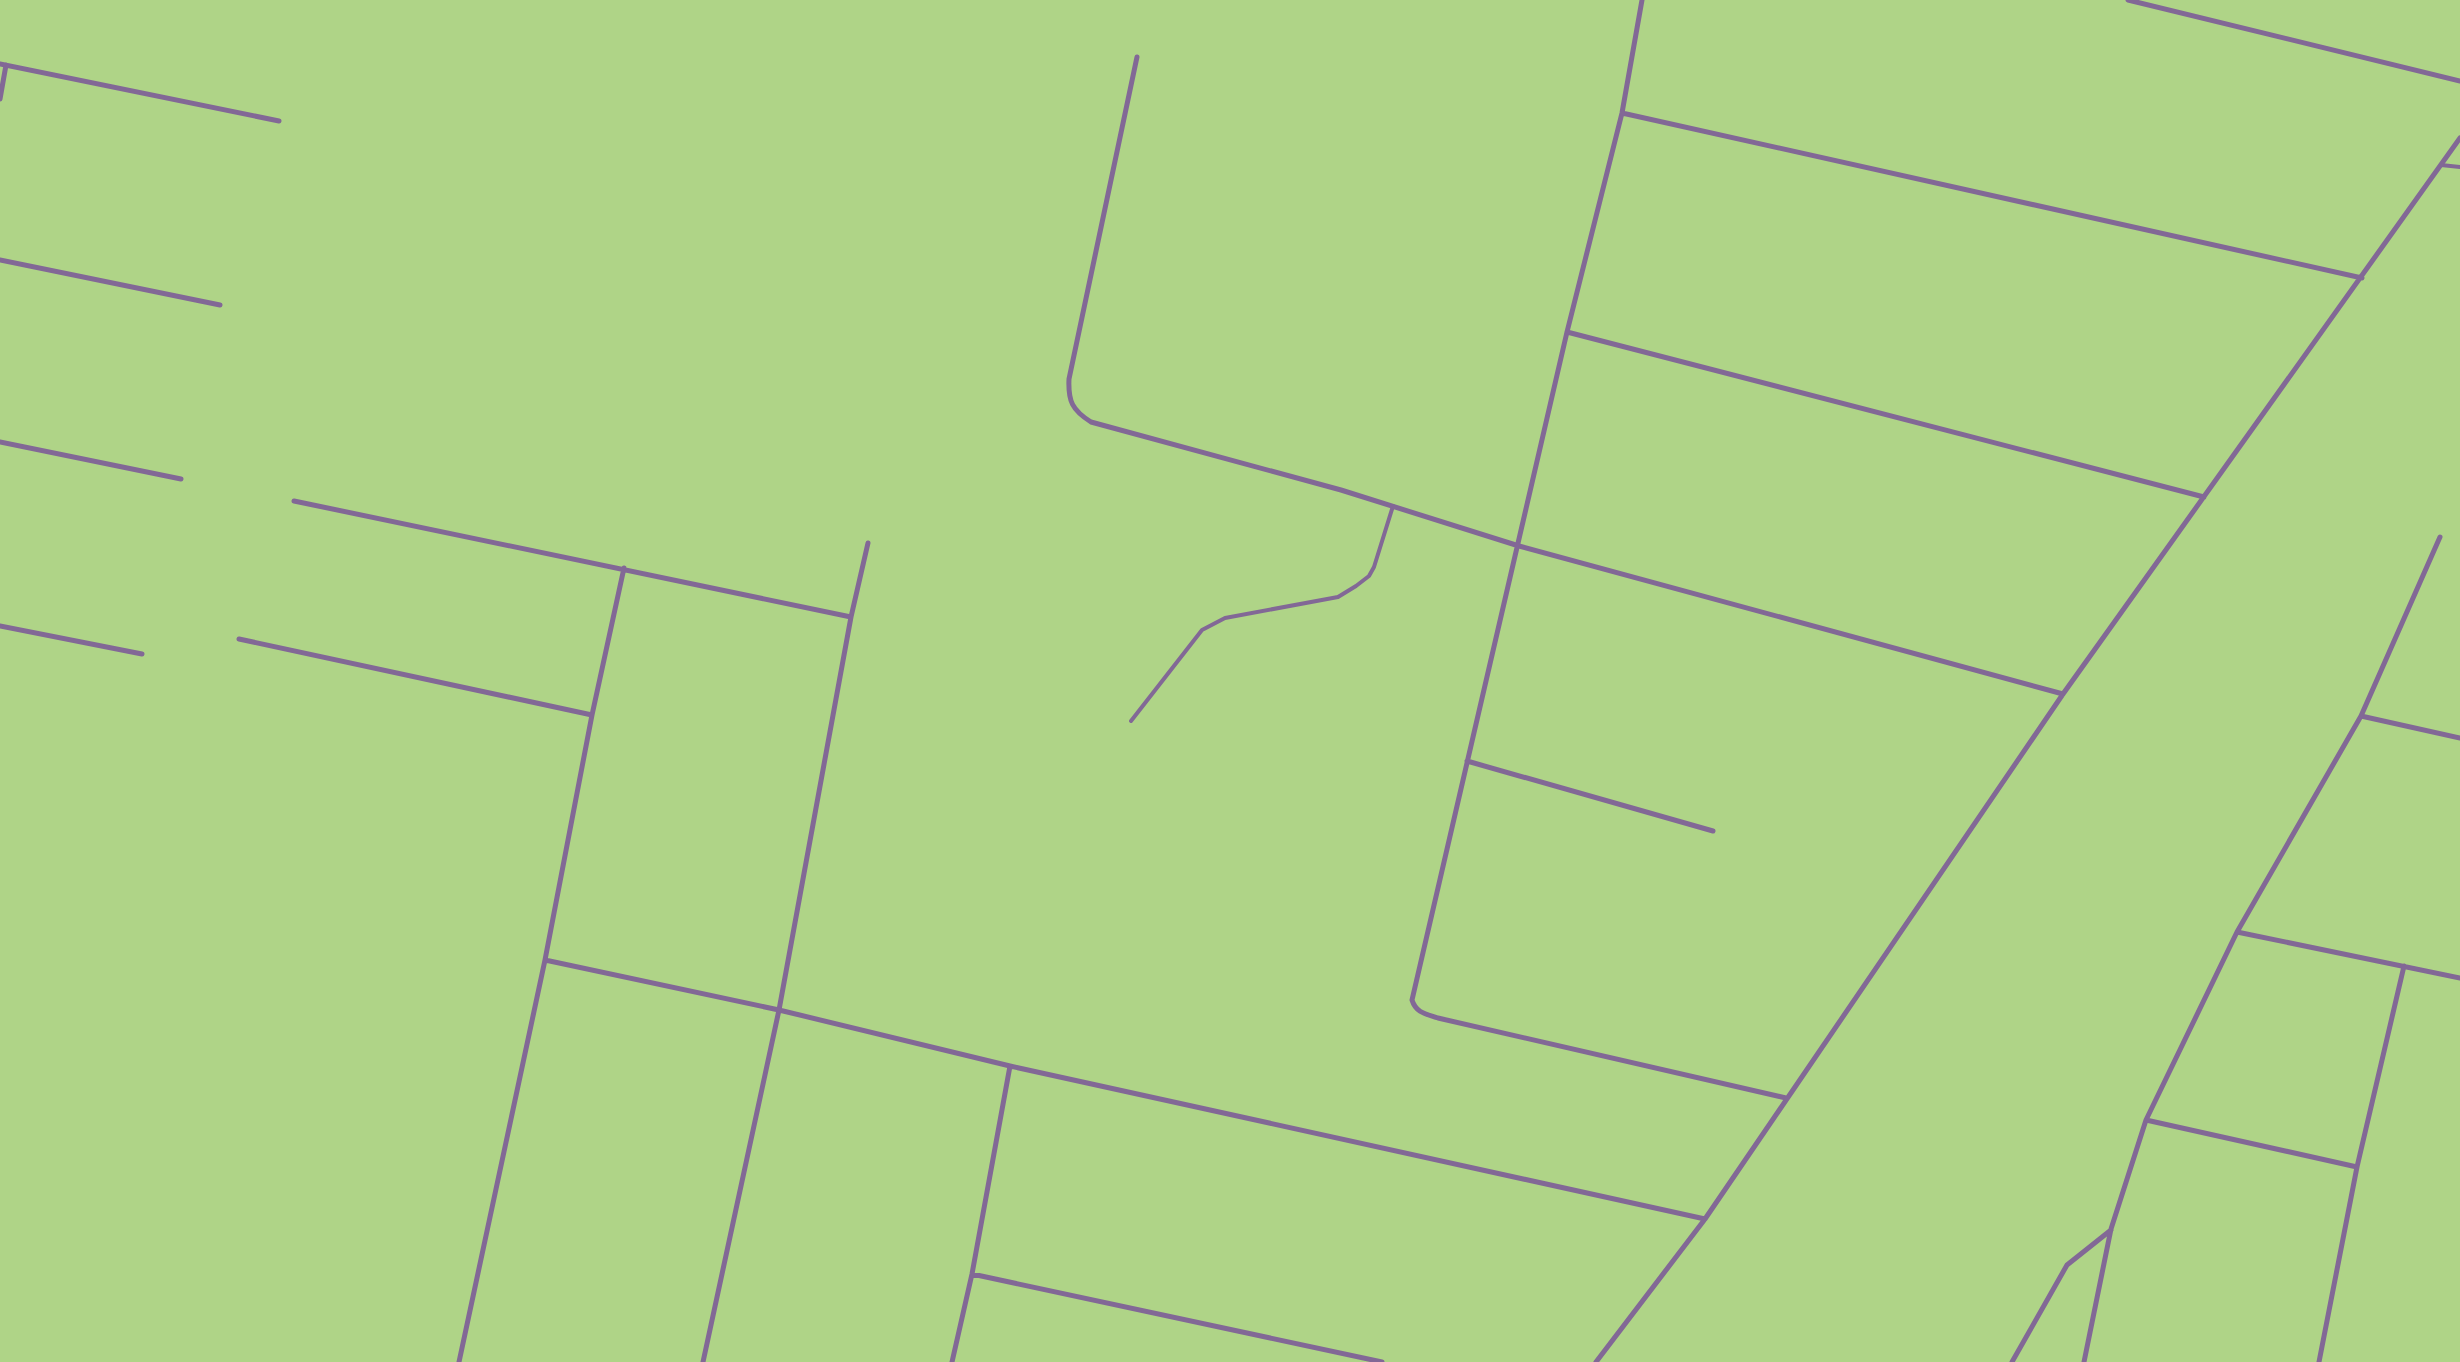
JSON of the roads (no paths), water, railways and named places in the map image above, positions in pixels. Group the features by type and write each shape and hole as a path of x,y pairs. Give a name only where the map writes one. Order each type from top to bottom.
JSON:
{"street":[{"path":"1642,0 1622,114 1567,332 1519,546 1412,1000 1415,1007 1421,1013 1438,1018 1786,1098"},
{"path":"2128,0 2460,81"},
{"path":"1137,57 1069,380 1068,394 1072,406 1078,414 1091,422 1341,490 1519,546 2063,694"},
{"path":"0,98 3,64 279,121"},
{"path":"1622,114 2362,278"},
{"path":"1596,1362 1705,1219 2063,694 2362,278 2460,138"},
{"path":"0,260 220,305"},
{"path":"1567,332 2204,497"},
{"path":"0,442 180,479"},
{"path":"294,501 624,568 851,617"},
{"path":"2084,1362 2111,1229 2146,1120 2238,932 2361,716 2440,537"},
{"path":"703,1362 779,1010 851,617 868,543"},
{"path":"459,1362 545,960 592,715 624,568"},
{"path":"0,626 142,654"},
{"path":"238,639 592,715"},
{"path":"2361,716 2460,738"},
{"path":"1467,761 1713,831"},
{"path":"2238,932 2460,978"},
{"path":"545,960 779,1010 1010,1066 1705,1219"},
{"path":"2319,1362 2357,1167 2404,966"},
{"path":"952,1362 972,1274 1010,1066"},
{"path":"2146,1120 2357,1167"},
{"path":"2012,1362 2064,1270 2082,1251 2111,1229"},
{"path":"972,1274 1382,1362"}],"lane":[{"path":"2441,165 2460,168"},
{"path":"1131,721 1202,630 1212,623 1225,618 1338,597 1369,576 1374,567 1393,506"}]}
